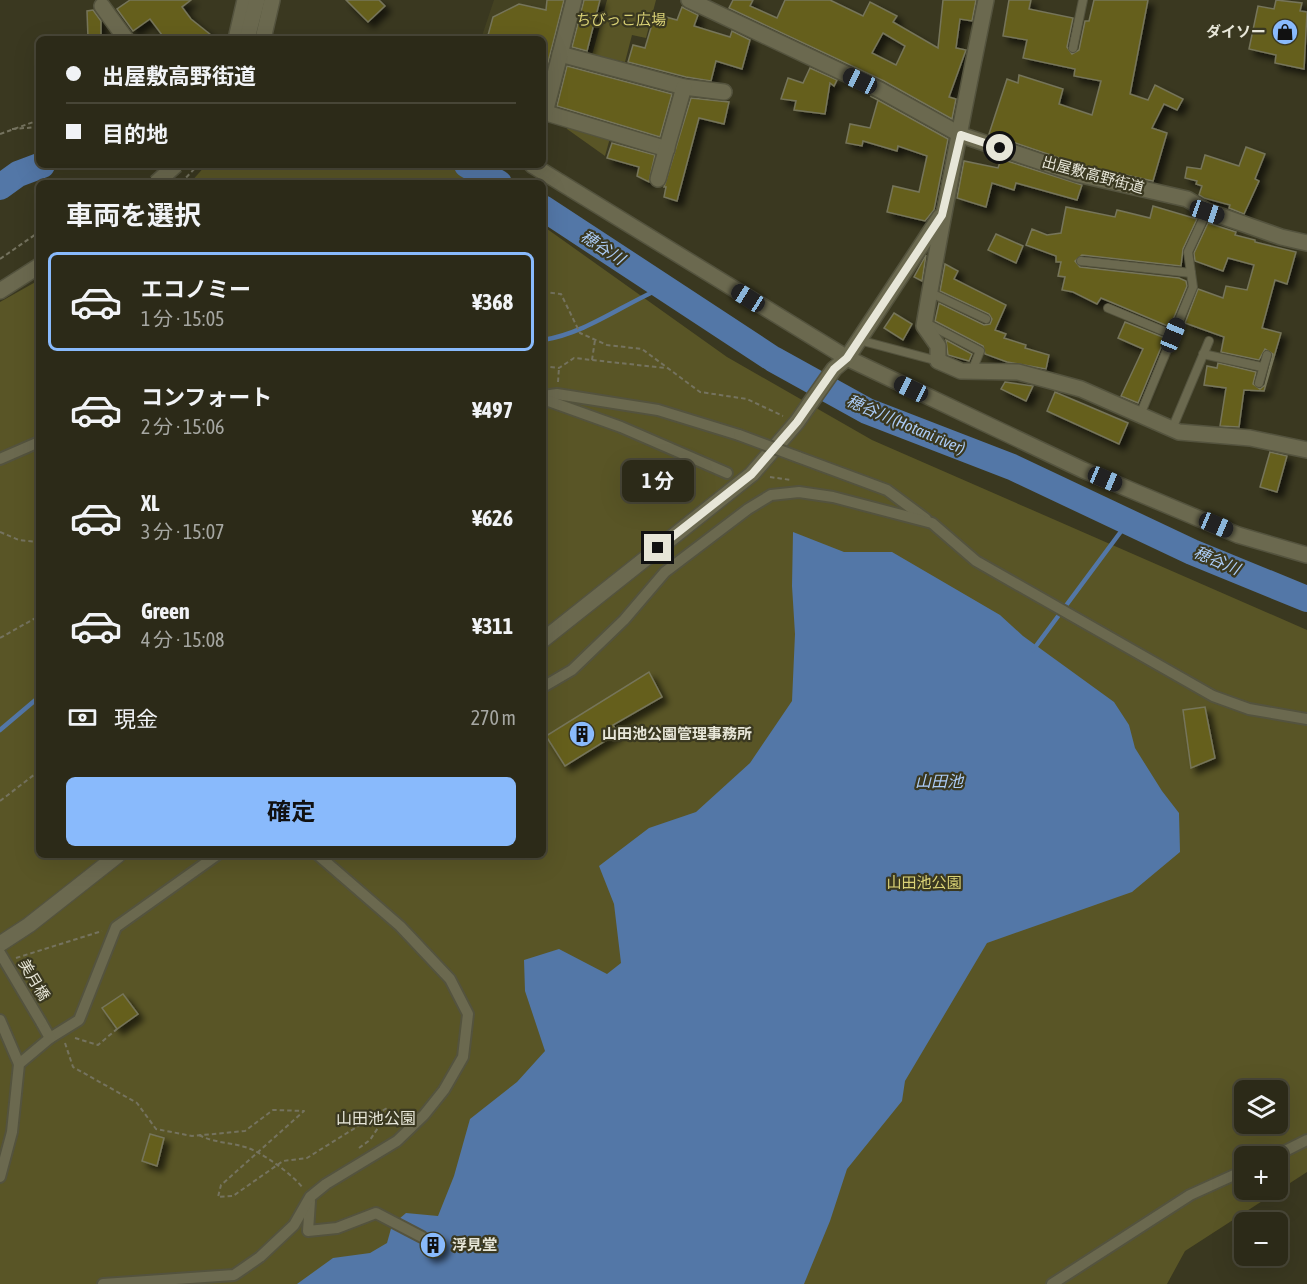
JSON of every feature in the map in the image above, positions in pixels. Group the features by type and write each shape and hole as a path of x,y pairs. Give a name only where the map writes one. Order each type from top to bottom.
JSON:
{"street":[{"path":"237,36 245,0"},
{"path":"248,36 257,0"},
{"path":"264,36 272,0"},
{"path":"546,105 574,0"},
{"name":"出屋敷高野街道","path":"689,0 880,90 961,135 1077,174 1187,199 1207,212 1281,237 1307,243"},
{"path":"986,0 961,135 942,215 924,326 938,346 938,361 961,371 1018,372 1081,389 1179,432 1250,438 1307,450"},
{"path":"102,6 124,36"},
{"path":"560,54 684,87 724,92"},
{"path":"658,179 684,87"},
{"path":"546,113 667,149"},
{"path":"159,180 173,168"},
{"path":"537,168 847,358 1083,470 1238,535 1307,555"},
{"path":"546,638 752,474 799,418 834,369 847,358 942,215"},
{"path":"0,291 36,268"},
{"path":"546,396 557,394 658,410 739,435 887,490 932,522 976,561 1213,696 1250,709 1307,719"},
{"path":"546,398 694,456 726,473"},
{"path":"0,459 36,443"},
{"path":"546,685 572,670 624,620 665,572 748,509 771,495 799,492 833,496 932,522"},
{"path":"0,944 29,925 114,858"},
{"path":"19,1064 50,1038 79,1020 116,927 213,858"},
{"path":"103,1284 234,1275 260,1257 294,1225 310,1197 326,1184 397,1141 424,1115 444,1090 463,1057 469,1024 468,1014 450,979 400,926 321,858"},
{"name":"美月橋","path":"0,953 50,1038"},
{"path":"0,1020 19,1064 12,1132 0,1176"},
{"path":"1288,1150 1307,1140"},
{"path":"1052,1284 1190,1194 1234,1175"},
{"path":"310,1197 308,1231 337,1228 376,1213 422,1237"}],"lane":[{"path":"1073,48 1083,0"},
{"path":"1140,415 1193,286 1188,252 1207,212"},
{"path":"1081,261 1191,273"},
{"path":"931,294 986,319"},
{"path":"1108,308 1173,335"},
{"path":"925,322 980,351 972,371"},
{"path":"859,340 938,361"},
{"path":"1172,429 1209,341"},
{"path":"1203,354 1262,368"},
{"path":"1259,383 1267,355"}],"path":[{"path":"0,134 36,121"},
{"path":"6,130 36,127"},
{"path":"184,180 195,168"},
{"path":"0,259 36,234"},
{"path":"546,292 561,294 580,333 607,345 642,349 700,392 747,399 799,418"},
{"path":"592,360 595,340"},
{"path":"546,366 559,368 574,358 668,368"},
{"path":"0,532 19,540 36,542"},
{"path":"0,638 36,618"},
{"path":"0,801 36,773"},
{"path":"9,962 45,947 116,927"},
{"path":"62,1032 98,1045 117,1029"},
{"path":"62,1032 73,1067 137,1103 156,1130 192,1137 245,1131 273,1110 304,1111 221,1185 218,1197 233,1196 283,1161 307,1158 387,1108 389,1111 370,1140 351,1153"},
{"path":"199,1135 212,1142 244,1146 258,1152 295,1178 310,1197"}],"shaded area":[{"path":"494,0 551,0 540,36 482,36"}],"green space":[{"name":"ちびっこ広場","path":"607,0 656,0 646,38 632,35 625,62 592,55"},
{"path":"568,125 610,138 605,156 567,129"},
{"path":"203,168 456,168 479,180 193,180"},
{"name":"山田池公園","path":"546,228 727,357 872,440 1307,630 1307,1172 1288,1184 1288,1146 1234,1146 1234,1200 1264,1200 1245,1212 1234,1212 1234,1219 1185,1251 1167,1284 0,1284 0,302 36,282 36,858 546,858"}],"water":[{"name":"山田池","path":"793,532 844,552 892,552 1000,615 1023,636 1114,702 1129,725 1135,748 1179,813 1180,852 1132,892 987,943 905,1081 902,1101 847,1169 830,1221 804,1284 297,1284 333,1258 370,1253 387,1243 392,1225 406,1213 438,1216 454,1176 470,1119 517,1082 545,1051 525,991 524,960 559,949 607,974 621,963 614,904 599,866 649,828 696,812 750,763 792,701 795,634 792,586"}],"building":[{"path":"130,0 191,0 182,7 191,19 212,36 163,36 150,19 133,31 117,9"},
{"path":"346,0 379,0 385,6 368,22"},
{"path":"547,0 564,0 546,70 546,36 488,36 493,17 519,4 546,10"},
{"path":"584,0 600,0 587,51 572,47"},
{"path":"733,0 753,0 750,6 777,18 785,0 830,0 863,16 870,2 897,16 893,22 938,48 943,0 976,0 972,21 960,19 956,48 966,50 949,97 956,99 952,119 884,81 729,8","holes":["883,33 905,46 896,65 872,53"]},
{"path":"1009,0 1031,0 1029,9 1073,18 1067,47 1072,54 1079,50 1085,21 1089,21 1094,0 1148,0 1130,94 1148,100 1155,85 1183,99 1177,110 1164,104 1152,128 1167,133 1153,181 1080,165 989,134 1007,79 1018,83 1019,75 1063,89 1059,104 1092,115 1101,81 1074,76 1075,69 1023,58 1027,40 1003,36"},
{"path":"1276,0 1302,3 1300,11 1307,12 1304,69 1275,63 1276,55 1249,49 1258,6 1274,9"},
{"path":"682,7 698,15 694,26 730,37 732,31 750,40 742,69 716,61 711,81 628,62 633,45 645,48 655,14 677,20"},
{"path":"93,10 101,21 101,36 88,36 87,11"},
{"path":"567,66 672,94 660,137 557,106"},
{"path":"810,68 837,80 834,86 830,83 825,114 794,110 796,101 781,99 788,78 803,83"},
{"path":"691,98 729,102 724,124 699,118 677,201 664,197 666,187 664,187"},
{"path":"878,100 948,139 934,210 925,221 887,212 893,186 919,192 927,156 898,146 897,151 863,141 862,146 846,143 850,124 870,128"},
{"path":"612,143 655,155 649,182 637,176 639,167 607,158"},
{"path":"1246,147 1265,154 1255,179 1259,181 1244,214 1229,208 1230,205 1199,195 1202,186 1196,184 1197,181 1185,178 1187,167 1201,169 1205,155 1239,166"},
{"path":"1001,159 1082,185 1077,200 1016,183 1014,190 992,183 986,207 957,198 964,161 998,168"},
{"path":"1153,206 1197,219 1183,249 1181,266 1082,255 1075,261 1080,267 1179,278 1186,281 1187,286 1170,327 1101,298 1097,304 1073,292 1062,290 1065,277 1058,276 1061,262 1056,262 1056,256 1026,245 1032,229 1047,235 1061,233 1066,207 1115,217 1117,210 1150,218"},
{"path":"1208,223 1236,232 1235,235 1255,240 1255,242 1296,252 1287,284 1275,280 1262,328 1281,333 1264,391 1244,390 1239,427 1220,426 1226,388 1204,385 1207,366 1217,368 1218,363 1256,372 1253,384 1260,389 1265,385 1273,354 1265,349 1259,360 1221,352 1224,337 1185,323 1198,289 1223,298 1226,286 1247,290 1254,265 1228,258 1223,271 1195,261 1194,253"},
{"path":"996,234 1023,246 1016,263 988,250"},
{"path":"926,255 922,281 914,277"},
{"path":"945,264 958,271 954,279 1006,305 995,330 1006,334 1004,338 1026,345 1025,348 1049,355 1046,369 1007,362 985,354 983,346 935,321 939,303 984,325 990,324 992,319 989,314 940,291"},
{"path":"894,313 912,324 903,340 884,328"},
{"path":"1125,322 1165,338 1138,403 1121,396 1143,349 1118,338"},
{"path":"946,340 972,354 969,361 948,355"},
{"path":"1005,382 1033,386 1026,401 1001,389"},
{"path":"1055,392 1128,423 1119,444 1047,411"},
{"path":"1270,452 1287,456 1277,492 1260,487"},
{"path":"649,672 662,697 613,725 618,733 565,766 546,736"},
{"path":"1205,707 1215,758 1191,768 1183,710"},
{"path":"123,994 138,1014 117,1029 102,1008"},
{"path":"150,1134 164,1138 157,1166 142,1161"},
{"name":"浮見堂","path":"433,1233 443,1238 444,1247 439,1254 430,1257 423,1252 422,1244"}],"waterway":[{"name":"穂谷川","path":"0,187 18,174 36,167"},
{"name":"穂谷川","path":"472,168 494,180"},
{"name":"穂谷川 (Hotani river)","path":"546,210 773,359 867,411 1012,467 1192,552 1307,599"},
{"path":"546,339 590,325 664,287"},
{"path":"1033,650 1128,522"},
{"path":"0,730 36,700"}],"place":[{"name":"ダイソー","path":"1285,32"},
{"name":"山田池公園管理事務所","path":"582,734"},
{"name":"浮見堂","path":"433,1245"}],"district":[{"name":"山田池公園","path":"376,1118"}],"route":[{"path":"658,548 752,474 797,422 834,369 847,358 942,215 961,135 1000,148"}]}
